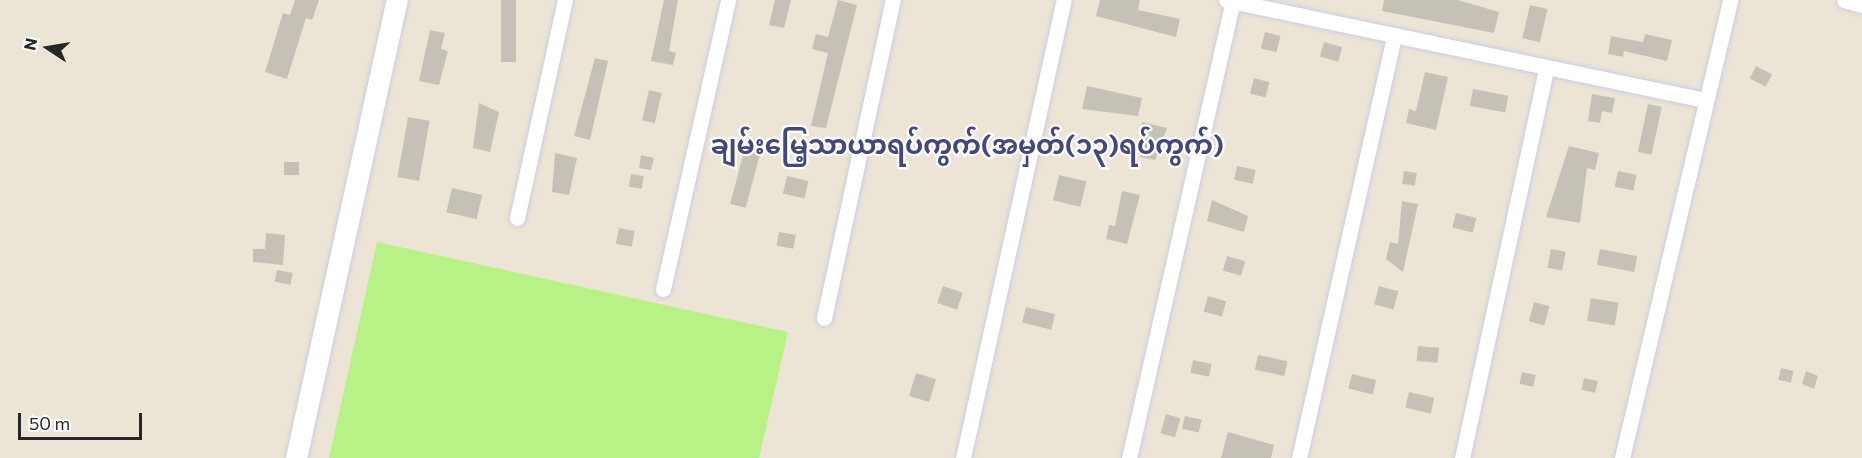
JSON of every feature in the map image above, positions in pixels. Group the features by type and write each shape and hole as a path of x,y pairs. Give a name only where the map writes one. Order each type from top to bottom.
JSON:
{"main road":[{"path":"296,458 397,0"}],"street":[{"path":"517,218 565,0"},
{"path":"663,289 728,0"},
{"path":"824,318 893,0"},
{"path":"963,458 1064,0"},
{"path":"1129,458 1230,0 1703,100"},
{"path":"1622,458 1703,100 1730,0"},
{"path":"1844,0 1862,4"},
{"path":"1299,458 1394,36"},
{"path":"1462,458 1546,68"}],"green space":[{"path":"377,242 788,332 759,458 329,458"}],"building":[{"path":"295,0 319,0 312,20 306,18 287,79 265,72 283,13 290,15"},
{"path":"501,0 516,0 516,62 501,62"},
{"path":"664,0 678,0 669,51 676,53 673,65 651,61"},
{"path":"775,0 791,0 784,28 769,25"},
{"path":"838,0 857,5 826,128 811,126 828,53 812,49 816,34 828,37"},
{"path":"1100,0 1140,0 1138,10 1180,19 1176,37 1096,16"},
{"path":"1384,0 1458,0 1499,12 1494,33 1382,11"},
{"path":"1530,5 1548,9 1540,42 1522,38"},
{"path":"430,30 445,33 441,49 448,51 439,85 419,81"},
{"path":"1265,32 1281,36 1276,52 1261,48"},
{"path":"1645,34 1672,40 1667,61 1624,51 1623,57 1608,54 1611,36 1643,42"},
{"path":"1324,42 1342,47 1338,62 1320,56"},
{"path":"595,58 608,61 590,140 574,136"},
{"path":"1756,66 1772,74 1766,87 1750,78"},
{"path":"1425,72 1448,77 1436,130 1406,123 1409,109 1416,111"},
{"path":"1254,78 1269,82 1265,98 1250,93"},
{"path":"1087,86 1142,98 1138,116 1082,109"},
{"path":"1473,89 1508,96 1505,113 1470,106"},
{"path":"649,90 662,93 655,123 642,120"},
{"path":"1592,94 1615,98 1612,113 1602,111 1600,123 1588,121"},
{"path":"479,103 499,112 490,152 473,148"},
{"path":"1648,104 1662,107 1652,155 1638,152"},
{"path":"408,117 430,121 419,181 397,177"},
{"path":"1142,122 1167,128 1155,160 1140,157"},
{"path":"748,137 763,141 746,208 730,204"},
{"path":"1569,146 1599,153 1595,170 1587,168 1580,223 1546,217"},
{"path":"555,153 577,158 569,195 552,192"},
{"path":"641,155 654,158 651,170 639,168"},
{"path":"284,162 299,162 299,175 284,175"},
{"path":"1237,166 1256,170 1253,184 1234,180"},
{"path":"1404,171 1417,173 1415,186 1402,184"},
{"path":"1618,171 1637,175 1633,191 1615,187"},
{"path":"631,174 644,176 642,189 629,187"},
{"path":"1059,175 1086,181 1080,207 1053,200"},
{"path":"787,176 808,181 804,198 783,194"},
{"path":"452,188 482,195 477,219 446,212"},
{"path":"1122,191 1140,195 1127,244 1106,239 1109,225 1115,226"},
{"path":"1212,200 1248,216 1244,232 1207,221"},
{"path":"1402,201 1418,204 1403,272 1386,259 1390,242 1398,244"},
{"path":"1456,213 1476,218 1473,233 1452,228"},
{"path":"619,228 635,231 632,247 616,244"},
{"path":"779,232 796,235 793,249 777,246"},
{"path":"266,233 285,235 283,265 253,262 253,249 265,249"},
{"path":"1551,249 1566,252 1562,271 1547,268"},
{"path":"1600,249 1637,256 1634,272 1597,265"},
{"path":"1227,256 1245,261 1241,276 1223,270"},
{"path":"277,270 293,273 290,285 275,282"},
{"path":"943,286 963,293 957,310 937,303"},
{"path":"1379,286 1398,291 1393,310 1374,304"},
{"path":"1208,296 1226,301 1222,317 1204,311"},
{"path":"1591,298 1619,303 1615,326 1587,321"},
{"path":"1534,302 1549,306 1544,325 1529,321"},
{"path":"1026,307 1055,314 1051,330 1022,323"},
{"path":"1418,346 1439,348 1438,363 1417,361"},
{"path":"1258,355 1287,361 1284,376 1255,370"},
{"path":"1193,360 1212,364 1209,377 1190,373"},
{"path":"1781,368 1794,371 1791,383 1778,380"},
{"path":"1806,371 1818,376 1814,389 1802,384"},
{"path":"1522,372 1536,375 1533,387 1520,384"},
{"path":"916,373 936,379 929,402 909,396"},
{"path":"1352,374 1376,380 1373,395 1348,389"},
{"path":"1584,378 1598,381 1595,393 1582,390"},
{"path":"1409,392 1434,398 1431,413 1405,408"},
{"path":"1166,414 1180,418 1175,437 1160,433"},
{"path":"1185,416 1202,420 1199,432 1182,429"},
{"path":"1228,432 1274,445 1271,458 1221,458"}],"district":[{"name":"ချမ်းမြေ့သာယာရပ်ကွက်(အမှတ်(၁၃)ရပ်ကွက်)","path":"967,144"}]}
